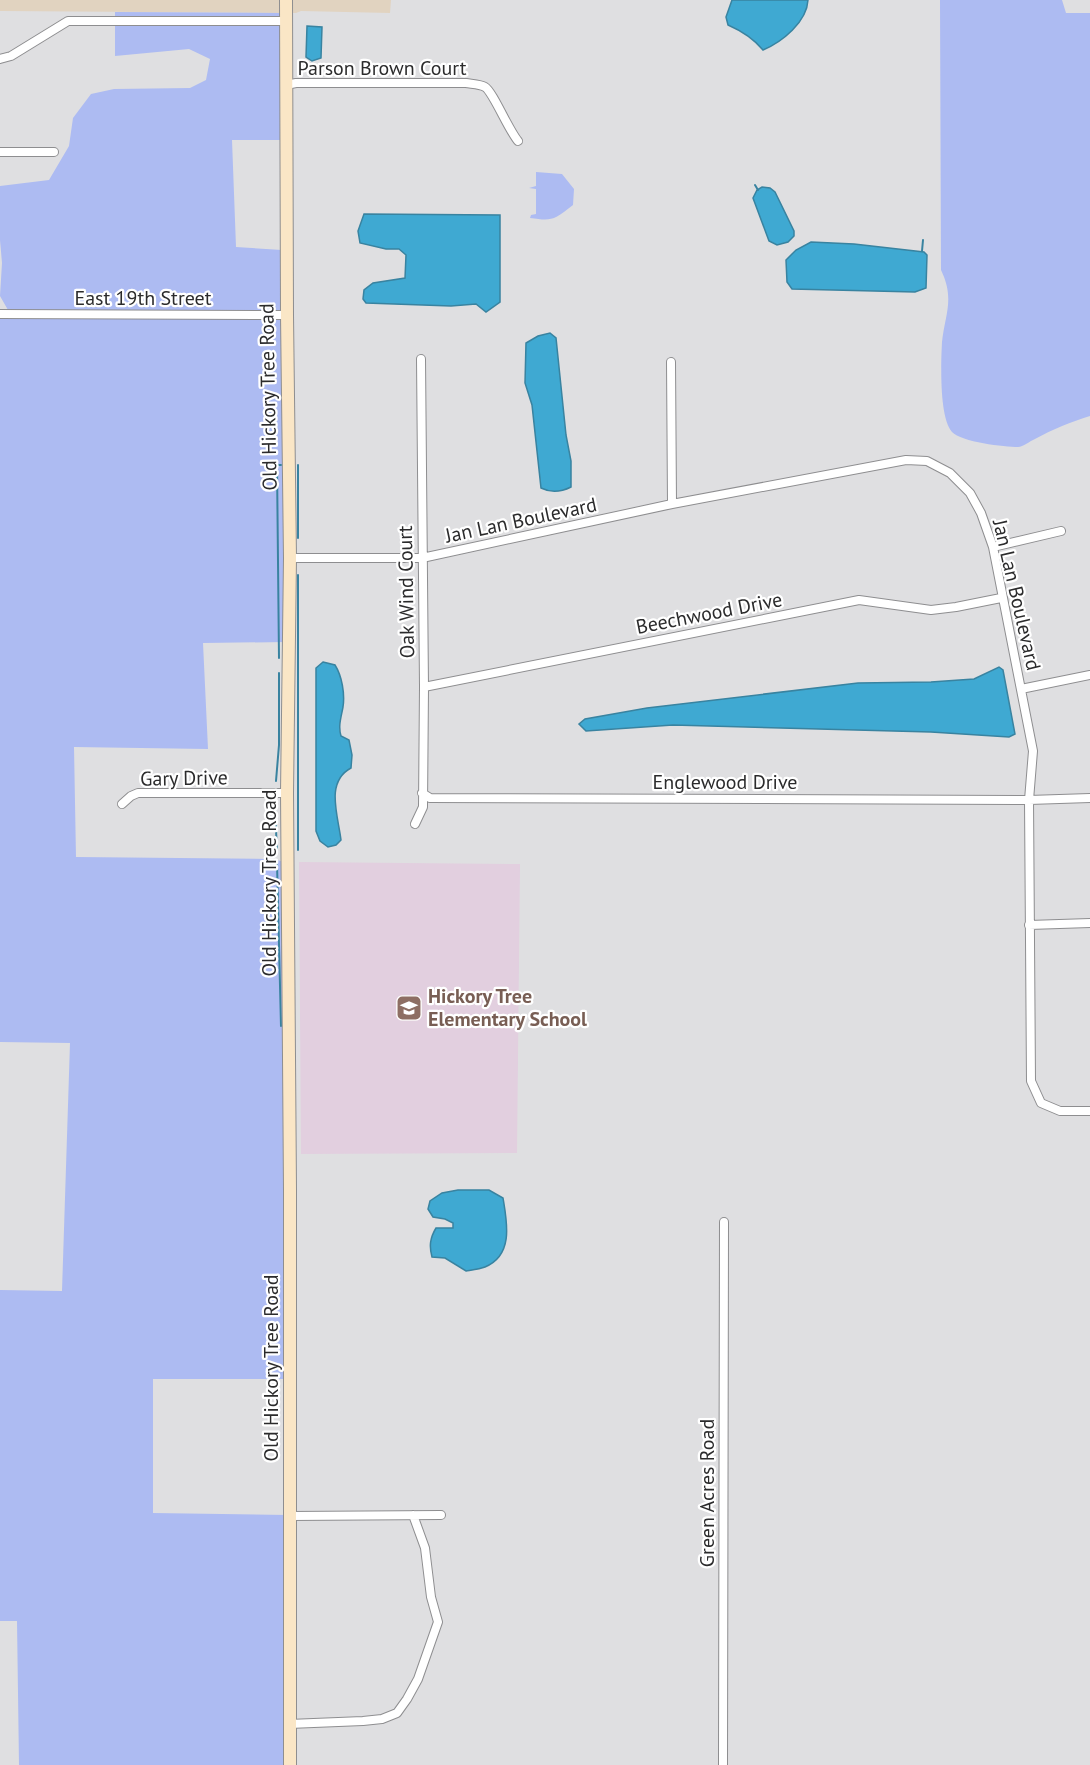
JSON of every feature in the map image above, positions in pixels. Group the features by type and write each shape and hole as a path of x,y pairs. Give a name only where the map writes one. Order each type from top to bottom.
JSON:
{"street":[{"name":"Old Hickory Tree Road","path":"286,0 290,558 287,793 290,1765"},
{"path":"0,59 11,56 68,21 286,21"},
{"name":"Parson Brown Court","path":"286,85 296,83 466,83 484,87 491,94 511,133 518,141"},
{"path":"0,152 54,152"},
{"name":"East 19th Street","path":"0,314 287,315"},
{"name":"Oak Wind Court","path":"415,824 423,807 421,359"},
{"path":"671,362 672,504"},
{"name":"Jan Lan Boulevard","path":"290,558 422,558 672,504 906,460 927,461 950,473 970,493 981,513 993,547 1001,598 1033,751 1029,800 1031,1080 1041,1103 1060,1111 1090,1111"},
{"path":"993,547 1061,531"},
{"name":"Beechwood Drive","path":"424,687 859,600 931,610 1001,598"},
{"path":"1021,689 1090,675"},
{"name":"Gary Drive","path":"122,804 138,793 287,793"},
{"name":"Englewood Drive","path":"422,793 430,798 1029,800 1090,798"},
{"path":"1029,925 1090,923"},
{"name":"Green Acres Road","path":"723,1765 724,1222"},
{"path":"289,1724 382,1719 397,1713 407,1699 418,1679 438,1622 431,1597 425,1548 413,1515"},
{"path":"290,1516 441,1515"}],"shaded area":[{"path":"0,0 282,0 282,13 0,11"},
{"path":"290,0 391,0 390,13 301,11 290,13"},
{"path":"732,0 808,0 803,16 792,30 778,42 763,50 747,35 728,25 726,17"},
{"path":"940,0 1062,0 1066,13 1090,13 1090,416 1055,429 1020,447 984,443 957,436 948,425 945,414 942,389 942,342 948,298 941,270"},
{"path":"115,12 282,13 283,140 232,140 236,247 282,250 285,642 203,643 208,749 74,747 76,857 274,859 284,862 287,1379 153,1379 153,1513 287,1515 286,1765 19,1765 17,1621 0,1621 0,1290 62,1291 70,1043 0,1042 0,310 8,310 0,296 2,263 0,186 49,180 69,146 73,118 91,94 114,89 190,88 206,80 210,59 189,49 115,56"},
{"path":"307,26 322,27 321,58 312,61 306,57"},
{"path":"536,172 562,174 574,189 573,205 552,219 530,218 531,215 536,214 536,189 529,188 536,186"},
{"path":"762,187 770,188 775,192 794,231 794,236 788,242 777,245 769,241 753,198 757,190"},
{"path":"364,214 500,215 500,302 486,312 476,304 451,306 366,303 363,299 364,290 373,283 405,278 406,255 399,249 386,249 360,243 358,231"},
{"path":"811,242 924,252 927,255 926,288 915,292 792,289 787,282 786,260 796,250"},
{"path":"550,333 556,338 566,435 571,461 571,487 556,491 541,488 532,405 525,383 526,343 538,336"},
{"path":"323,662 335,665 339,674 344,696 340,732 341,736 349,740 352,755 351,768 343,774 336,790 336,810 341,840 336,845 328,847 320,841 316,831 316,668"},
{"path":"999,667 1003,670 1015,734 1009,737 931,732 673,725 586,731 579,724 585,719 647,708 858,683 974,679"},
{"name":"Hickory Tree Elementary School","path":"299,862 520,864 517,1153 301,1154"},
{"path":"458,1190 489,1190 503,1198 507,1227 504,1246 501,1255 483,1268 466,1271 445,1258 432,1257 431,1242 436,1228 453,1228 453,1223 433,1217 428,1209 430,1201 442,1193"}],"waterway":[{"path":"755,185 758,190"},
{"path":"922,251 923,240"},
{"path":"279,658 277,465 281,465"},
{"path":"298,465 298,538"},
{"path":"298,575 298,850"},
{"path":"276,781 279,745 279,673"},
{"path":"275,807 277,852"},
{"path":"277,863 281,1026"}],"place":[{"name":"Hickory Tree Elementary School","path":"409,1008"}]}
